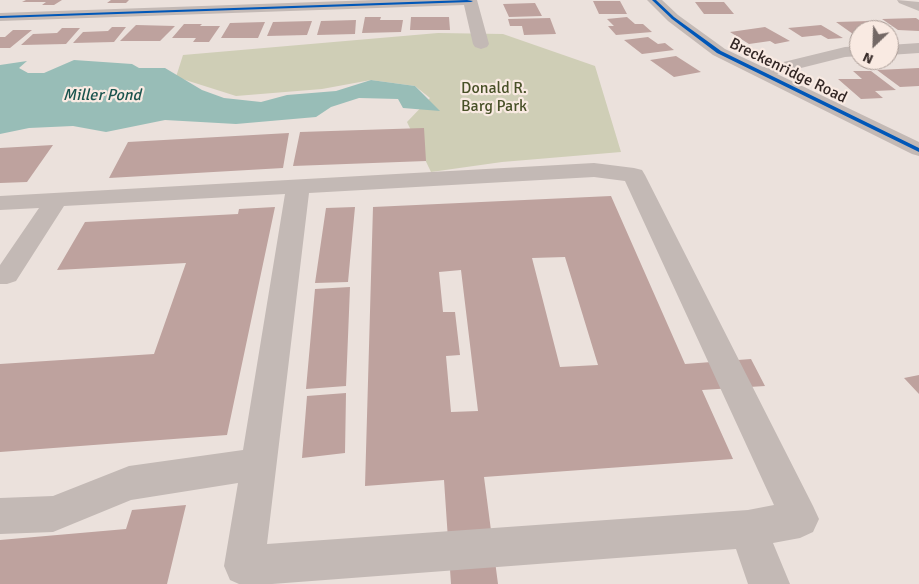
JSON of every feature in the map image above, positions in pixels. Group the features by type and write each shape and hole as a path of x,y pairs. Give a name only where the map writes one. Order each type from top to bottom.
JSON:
{"street":[{"name":"Breckenridge Road","path":"654,0 673,18 719,52 758,73 919,150"},
{"path":"904,0 919,8"},
{"path":"0,18 471,1 481,44"},
{"path":"899,49 919,48"},
{"path":"758,73 849,52"},
{"path":"0,203 298,186 594,170 634,174 800,519 748,529 244,566 298,186"},
{"path":"0,275 7,275 56,200"},
{"path":"0,516 53,514 129,484 259,464"},
{"path":"748,529 769,584"}],"green space":[{"name":"Donald R. Barg Park","path":"438,33 503,34 595,66 621,152 502,162 431,172 407,122 430,98 415,86 371,80 322,89 236,96 176,77 183,55"}],"water":[{"name":"Miller Pond","path":"74,60 132,64 139,68 165,68 202,90 224,98 261,102 287,95 336,91 371,80 415,86 440,111 403,108 398,99 359,98 331,107 316,117 236,124 165,120 106,132 73,126 29,128 0,134 0,65 27,61 19,68 28,73 44,73"}],"building":[{"path":"26,0 62,0 54,5 42,5 46,2 22,2"},
{"path":"111,0 129,0 126,3 107,3"},
{"path":"593,1 620,1 627,14 599,14"},
{"path":"695,2 724,2 734,14 704,14"},
{"path":"535,3 542,16 509,17 503,4"},
{"path":"365,17 381,17 380,20 403,20 401,32 362,33"},
{"path":"411,17 449,17 450,30 410,30"},
{"path":"627,17 635,24 643,24 652,32 616,35 608,26 614,26 607,19"},
{"path":"550,18 556,34 524,35 522,26 510,26 508,19"},
{"path":"916,18 919,20 919,31 899,30 899,20 882,19"},
{"path":"356,20 355,34 317,35 321,21"},
{"path":"312,21 307,35 267,36 273,22"},
{"path":"265,22 258,38 221,38 230,23"},
{"path":"836,22 849,22 849,31"},
{"path":"184,24 220,26 209,42 193,42 196,38 172,38"},
{"path":"136,25 175,26 160,41 120,41"},
{"path":"821,25 843,38 828,39 821,35 802,37 788,28"},
{"path":"112,27 126,27 114,42 73,43 83,32 108,31"},
{"path":"765,27 790,41 775,44 770,41 749,44 730,32"},
{"path":"62,28 80,28 66,44 21,45 33,34 57,33"},
{"path":"13,30 32,30 10,48 0,48 0,37 5,37"},
{"path":"648,37 658,44 665,43 674,50 642,54 624,40"},
{"path":"676,56 701,72 674,77 650,60"},
{"path":"919,68 919,86 900,87 877,70"},
{"path":"853,71 871,71 896,90 875,91 883,98 861,99 838,79 862,79"},
{"path":"424,128 426,161 293,166 300,132"},
{"path":"289,133 283,168 109,178 128,142"},
{"path":"53,145 27,182 0,183 0,148"},
{"path":"611,196 685,364 751,359 765,386 702,390 733,459 484,477 498,584 451,584 444,480 365,486 373,207","holes":["565,257 598,365 560,367 532,258","461,270 478,411 451,412 446,356 460,355 455,312 443,312 439,272"]},
{"path":"275,207 227,435 0,452 0,364 154,354 186,263 57,270 85,222 238,214 239,209"},
{"path":"355,207 348,282 315,283 326,208"},
{"path":"350,287 346,386 306,389 315,289"},
{"path":"919,375 919,394 904,378"},
{"path":"346,393 345,453 302,458 307,396"},
{"path":"186,505 167,584 0,584 0,540 126,529 132,510"}],"cycle path":[{"path":"0,17 470,0"},
{"path":"654,0 673,18 719,52 919,150"}]}
